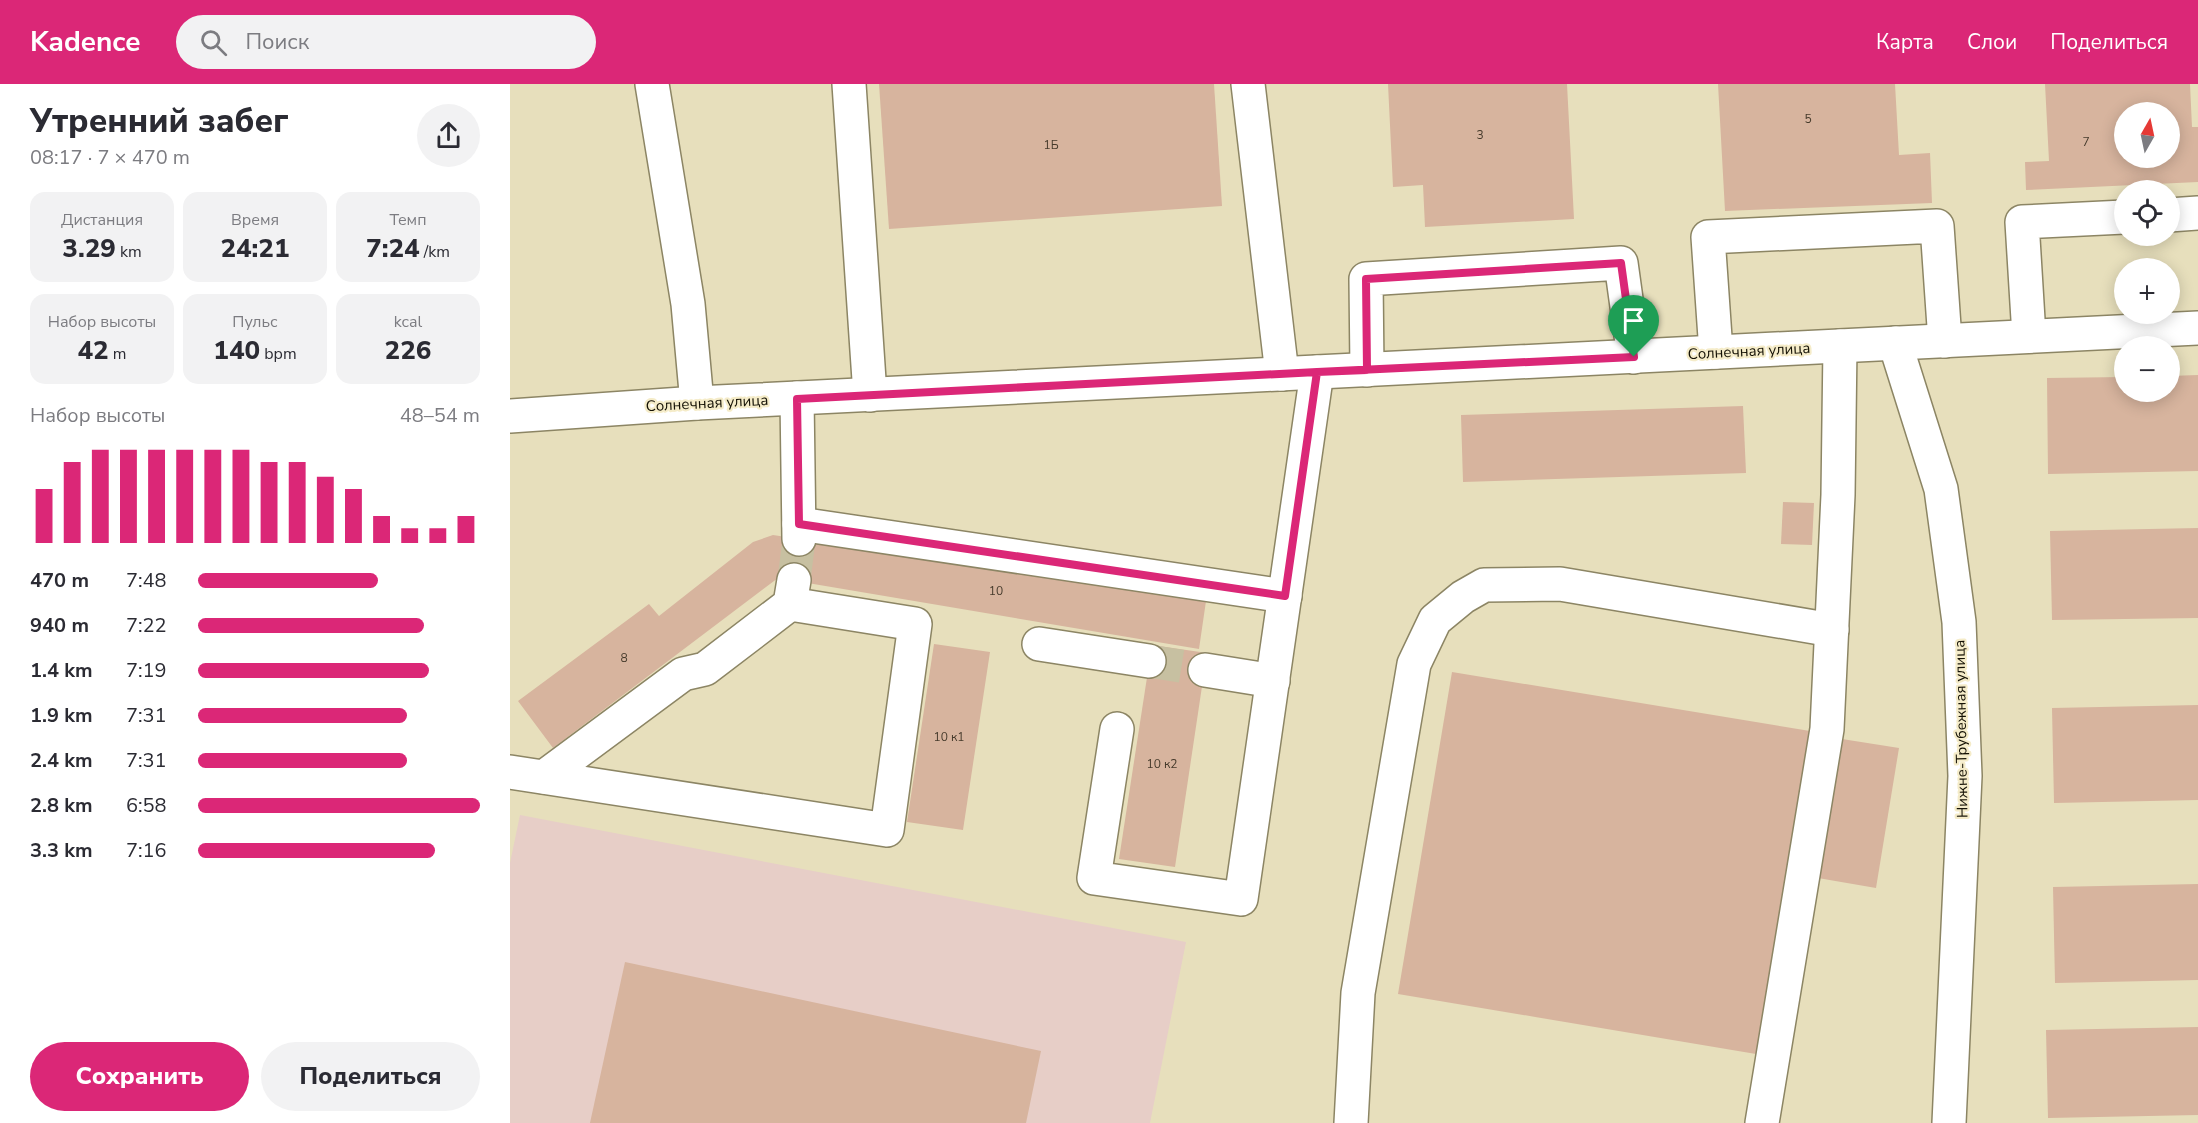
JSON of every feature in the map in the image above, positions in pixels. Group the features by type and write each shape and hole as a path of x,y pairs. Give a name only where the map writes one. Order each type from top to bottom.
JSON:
{"main road":[{"path":"652,84 688,304 698,403"},
{"path":"849,84 870,395"},
{"path":"1248,84 1282,374"},
{"path":"2180,214 2198,213"},
{"path":"2029,336 2022,222 2114,217"},
{"path":"1716,352 1708,237 1937,226 1945,341"},
{"path":"1367,370 1366,279 1621,263 1634,357"},
{"name":"Солнечная улица","path":"510,416 698,403 2198,328"},
{"name":"Нижне-Трубежная улица","path":"1895,343 1941,489 1959,622 1965,776 1949,1123"},
{"path":"1762,1123 1827,729 1838,495 1840,346"},
{"path":"1117,729 1094,878 1241,899 1317,372"},
{"path":"797,399 799,532 1285,596"},
{"path":"1351,1123 1358,993 1414,664 1435,620 1463,597 1484,585 1560,584 1832,630"},
{"path":"510,772 887,830 915,624 792,592 705,669 683,674 544,777"},
{"path":"1039,644 1134,667"},
{"path":"1205,670 1273,681"}],"shaded area":[{"path":"520,815 1186,942 1150,1123 510,1123 510,863"}],"building":[{"path":"879,84 1214,84 1222,206 889,229"},
{"path":"1388,84 1567,84 1574,219 1425,227 1423,185 1393,187"},
{"path":"1718,84 1895,84 1899,155 1930,153 1932,203 1725,211"},
{"path":"2045,84 2190,84 2192,127 2198,127 2198,182 2114,180 2114,186 2026,190 2025,162 2049,161"},
{"path":"2198,375 2198,471 2048,474 2047,378 2114,377 2114,402 2180,402 2180,376"},
{"path":"1743,406 1746,473 1463,482 1461,415"},
{"path":"1783,502 1814,503 1812,545 1781,544"},
{"path":"2198,528 2198,618 2052,620 2050,531"},
{"path":"773,535 1206,601 1199,649 778,578 553,748 518,701 649,604 659,616 753,542"},
{"path":"934,644 990,652 963,830 907,822"},
{"path":"1152,645 1207,653 1175,867 1119,859"},
{"path":"1452,672 1810,731 1756,1054 1398,994"},
{"path":"2198,705 2198,800 2054,803 2052,708"},
{"path":"1842,739 1899,748 1876,888 1818,878"},
{"path":"2198,884 2198,980 2055,983 2053,887"},
{"path":"625,962 1041,1051 1026,1123 590,1123"},
{"path":"2198,1027 2198,1115 2048,1118 2046,1030"}],"tunnel":[{"path":"794,580 799,539"},
{"path":"1149,661 1205,670"}],"route":[{"path":"1634,357 1545,361 1317,372 797,399 799,524 1285,596 1317,372 1367,370 1366,279 1621,263 1634,357"}]}
